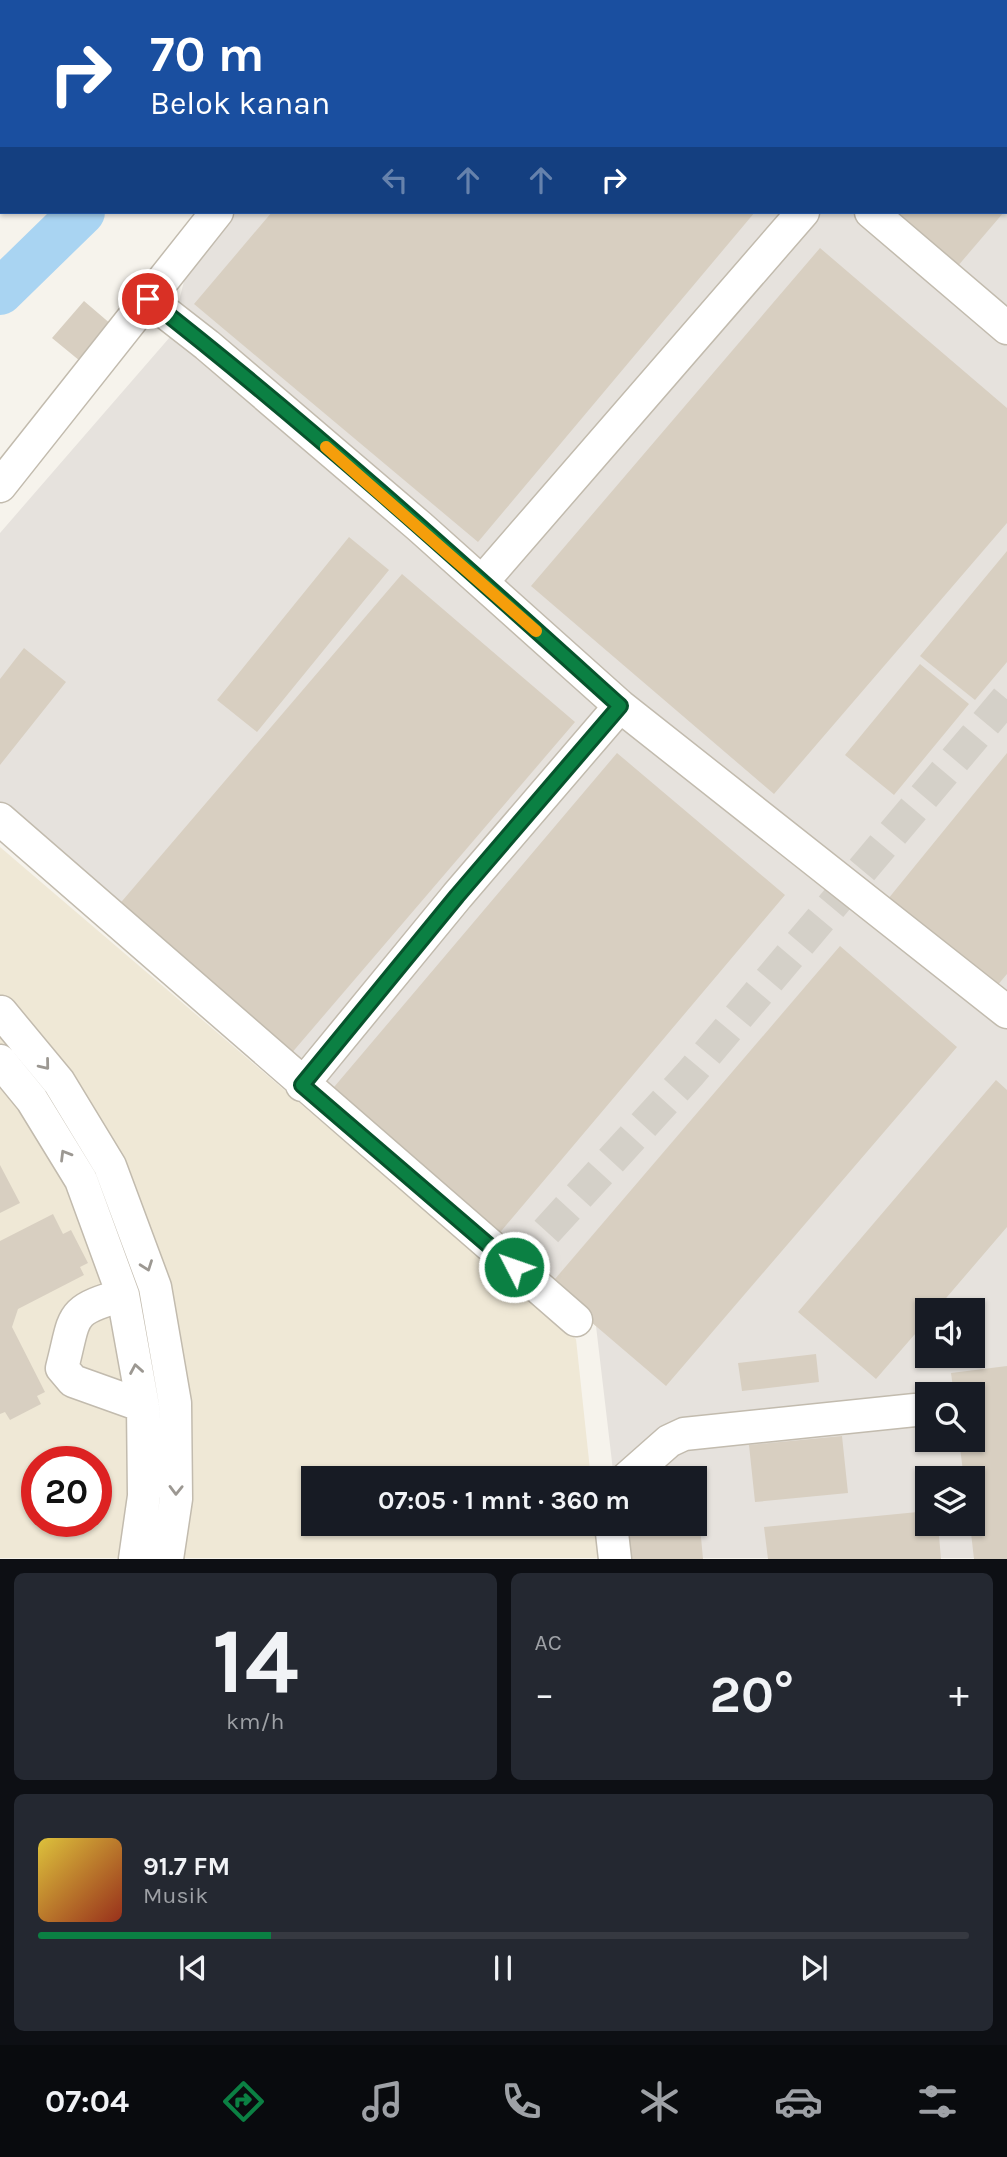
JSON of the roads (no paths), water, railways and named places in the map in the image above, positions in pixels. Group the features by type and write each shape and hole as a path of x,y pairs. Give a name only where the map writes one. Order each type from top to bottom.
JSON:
{"lane":[{"path":"0,486 215,214"},
{"path":"482,582 801,214"},
{"path":"873,214 1007,328"},
{"path":"148,299 207,345 482,582 620,706 1005,1007"},
{"path":"302,1085 457,896 620,706"},
{"path":"0,819 302,1085 576,1320"},
{"path":"1,1012 59,1082 110,1166 155,1287 175,1403 176,1499 167,1559"},
{"path":"0,1061 32,1100 81,1180 123,1295 143,1406 144,1496 135,1559"},
{"path":"123,1295 87,1305 75,1317 62,1368 73,1381 143,1406"},
{"path":"640,1466 668,1441 684,1434 915,1410"},
{"path":"612,1536 615,1559"}],"waterway":[{"path":"0,292 80,214"}],"tunnel":[{"path":"514,1267 690,1074 1007,698"}]}
